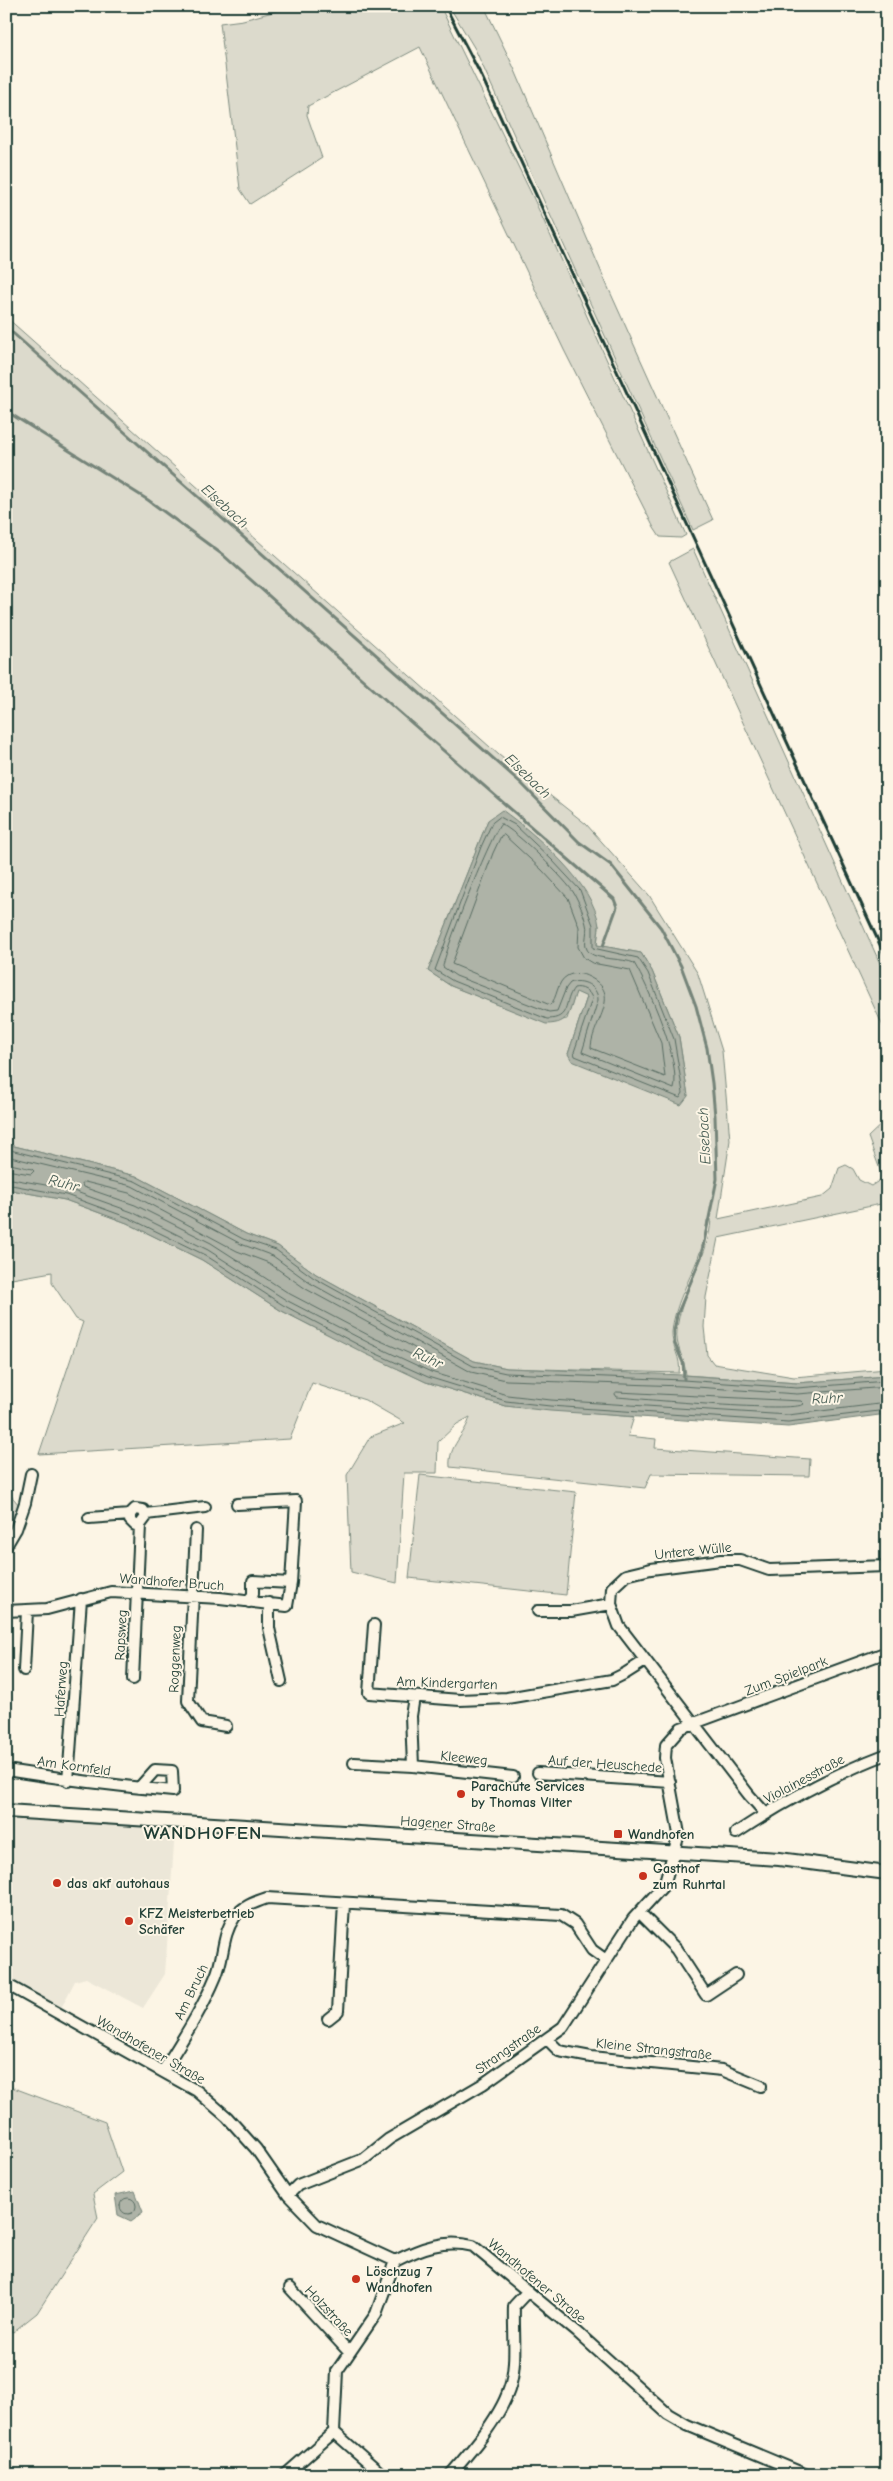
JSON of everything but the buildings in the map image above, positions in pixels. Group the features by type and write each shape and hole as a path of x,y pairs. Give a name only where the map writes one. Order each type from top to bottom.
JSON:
{"main road":[{"name":"Hagener Straße","path":"6,1811 804,1861 887,1873"}],"street":[{"path":"6,1546 16,1529 25,1503 31,1474"},
{"path":"236,1504 296,1501 291,1583 253,1581 253,1594 249,1602"},
{"path":"146,1514 206,1507"},
{"path":"137,1508 143,1510 146,1514 146,1520 140,1525 133,1524 130,1515 137,1508"},
{"path":"89,1518 130,1515"},
{"name":"Rapsweg","path":"133,1679 140,1525"},
{"name":"Roggenweg","path":"196,1530 188,1701 202,1722 226,1726"},
{"name":"Untere Wülle","path":"611,1604 612,1588 618,1580 626,1575 650,1568 721,1560 740,1560 770,1570 887,1566"},
{"name":"Wandhofer Bruch","path":"6,1611 47,1609 111,1592 287,1606 291,1583"},
{"name":"Haferweg","path":"68,1781 81,1599"},
{"path":"269,1604 269,1628 281,1680"},
{"path":"538,1611 571,1611 611,1604 619,1626 694,1725 766,1814"},
{"path":"24,1670 27,1611"},
{"name":"Am Kindergarten","path":"374,1625 369,1693 460,1700 507,1698 612,1680 645,1660"},
{"name":"Zum Spielpark","path":"694,1725 887,1652"},
{"path":"413,1766 411,1716 414,1697"},
{"path":"674,1854 679,1834 665,1758 666,1745 681,1728 694,1725"},
{"name":"Violainesstraße","path":"736,1833 766,1814 831,1779 887,1754"},
{"name":"Kleeweg","path":"354,1763 413,1766 512,1777"},
{"name":"Am Kornfeld","path":"6,1770 68,1781 139,1788"},
{"name":"Auf der Heuschede","path":"538,1773 670,1782"},
{"name":"Strangstraße","path":"288,2195 298,2185 364,2159 408,2126 483,2084 563,2027 606,1960 664,1884 674,1854"},
{"name":"Am Bruch","path":"163,2071 194,2019 217,1975 228,1928 236,1915 253,1902 267,1898 344,1904 561,1915 575,1924 592,1950 606,1960"},
{"path":"328,2019 338,2011 344,1904"},
{"path":"640,1913 676,1949 706,1995 736,1975"},
{"name":"Wandhofener Straße","path":"6,1984 163,2071 197,2092 227,2117 256,2149 288,2195 317,2225 395,2261 414,2252 442,2243 459,2243 473,2246 528,2291 668,2414 687,2425 807,2475"},
{"name":"Kleine Strangstraße","path":"547,2039 559,2051 591,2057 722,2070 761,2086"},
{"name":"Holzstraße","path":"334,2432 337,2371 376,2314 395,2261"},
{"name":"Holzstraße","path":"290,2288 349,2352"},
{"path":"450,2475 489,2425 511,2384 514,2306 528,2291"},
{"path":"285,2475 334,2432 383,2475"}],"shaded area":[{"path":"295,6 440,6 533,197 686,535 681,538 660,537 654,528 564,350 420,47 308,106 307,115 322,158 250,204 240,189 220,23 243,20"},
{"path":"449,6 484,6 514,68 607,285 713,520 693,530 475,49"},
{"path":"6,317 499,755 586,824 649,895 698,974 722,1051 730,1140 718,1219 822,1197 832,1189 839,1168 846,1165 853,1169 859,1180 871,1186 883,1178 868,1137 887,1119 887,1210 881,1204 718,1238 706,1297 704,1327 707,1355 714,1364 794,1377 887,1369 887,1376 797,1383 686,1375 677,1342 679,1316 705,1248 711,1219 707,1220 700,1253 673,1322 672,1337 679,1362 679,1373 507,1368 474,1361 316,1274 278,1246 246,1234 136,1176 6,1144","holes":["488,820 599,925 597,945 641,953 652,971 679,1037 688,1096 568,1054 587,997 576,991 567,1019 546,1023 451,986 428,971"]},
{"path":"693,549 887,979 887,1035 669,562"},
{"path":"6,1189 65,1200 127,1223 202,1260 280,1310 426,1382 505,1406 634,1417 628,1436 656,1439 655,1448 810,1459 809,1476 651,1474 645,1488 450,1467 450,1459 454,1447 468,1424 470,1417 457,1424 438,1442 437,1473 404,1473 397,1583 351,1572 347,1475 370,1437 405,1423 365,1400 312,1383 290,1439 39,1454 83,1322 76,1319 52,1283 52,1272 6,1280"},
{"path":"420,1475 576,1492 566,1595 409,1578"},
{"path":"6,1490 20,1506 13,1527 6,1536"},
{"path":"6,1816 175,1829 165,1974 143,2008 86,1978 75,1981 60,2010 6,1986"},
{"path":"6,2085 105,2122 122,2172 93,2194 98,2218 37,2313 13,2332 6,2329"}],"water":[{"path":"502,810 546,846 587,893 595,910 599,926 597,945 641,953 652,971 679,1037 688,1096 681,1105 572,1061 568,1054 587,997 576,992 565,1019 560,1022 546,1024 451,986 428,971 488,820"},
{"name":"Ruhr","path":"6,1144 136,1176 246,1234 278,1246 316,1274 474,1361 507,1368 683,1375 797,1383 887,1376 887,1414 788,1427 550,1411 505,1406 426,1382 280,1310 202,1260 127,1223 65,1200 6,1189"},
{"path":"135,2191 143,2212 131,2221 118,2215 115,2195"}],"waterway":[{"name":"Elsebach","path":"6,327 521,783 579,842 611,865 661,928 681,966 696,1006 707,1048 715,1116 717,1179 701,1257 677,1315 674,1332 675,1344 683,1363 684,1379"},
{"path":"6,411 148,500 223,555 398,711 614,899 617,907 603,946"}],"railway":[{"path":"445,6 482,77 887,960"}],"place":[{"name":"Parachute Services by Thomas Vilter","path":"461,1794"},
{"name":"Wandhofen","path":"618,1834"},
{"name":"Gasthof zum Ruhrtal","path":"643,1876"},
{"name":"das akf autohaus","path":"57,1883"},
{"name":"KFZ Meisterbetrieb Schäfer","path":"129,1921"},
{"name":"Löschzug 7 Wandhofen","path":"356,2279"}],"district":[{"name":"WANDHOFEN","path":"203,1833"}]}
